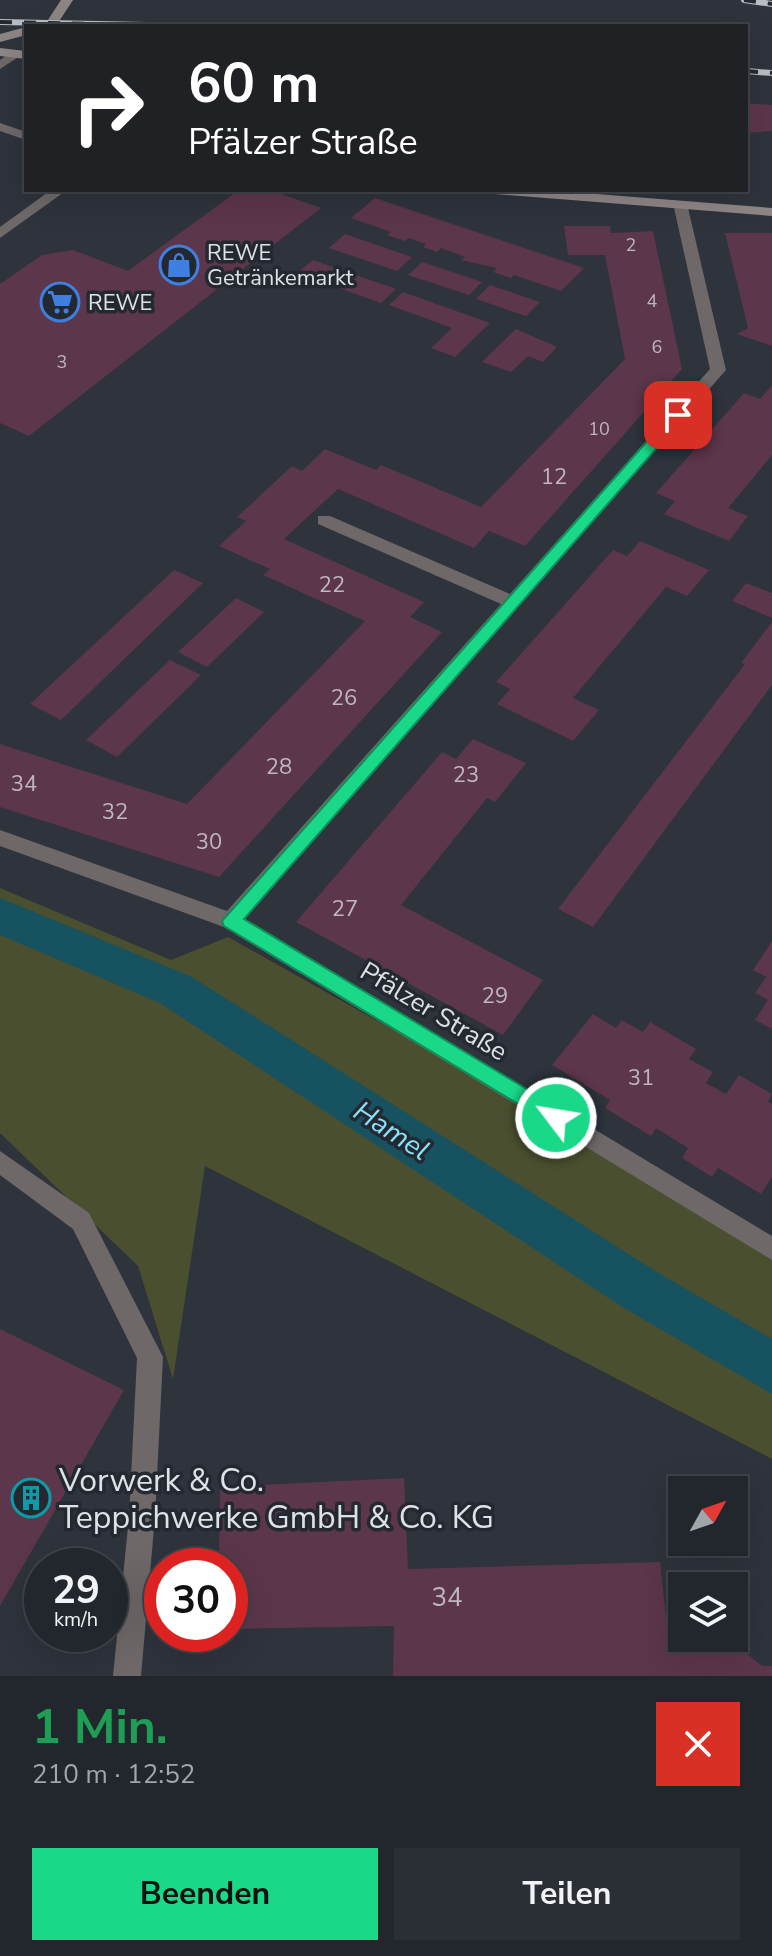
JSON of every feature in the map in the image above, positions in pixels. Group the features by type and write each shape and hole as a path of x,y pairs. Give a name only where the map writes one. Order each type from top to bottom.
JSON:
{"main road":[{"path":"51,24 67,0"},
{"path":"0,38 24,32"},
{"path":"0,52 23,52"},
{"path":"516,192 681,208 772,212"}],"street":[{"path":"0,65 23,52"},
{"path":"0,127 24,135"},
{"path":"0,234 57,192"},
{"path":"231,921 718,370 681,208"},
{"path":"324,520 514,602"},
{"name":"Pfälzer Straße","path":"0,838 231,921 772,1249"},
{"path":"0,1161 81,1221 150,1357 142,1517 127,1676"}],"green space":[{"path":"0,888 171,960 228,937 456,1065 772,1260 772,1459 205,1166 173,1379 138,1266 0,1133"}],"building":[{"path":"748,103 772,105 772,131 748,133"},
{"path":"236,192 276,192 321,208 29,436 0,423 0,284 42,255 73,250 128,271"},
{"path":"375,198 584,268 561,291 514,275 511,278 493,272 497,268 461,260 465,257 441,248 437,252 409,238 405,241 387,235 391,232 351,218"},
{"path":"564,226 610,226 611,233 653,231 682,369 525,546 489,531 474,548 338,489 284,539 424,602 410,617 442,632 219,877 0,807 0,744 187,804 365,621 263,575 270,569 219,546 246,521 237,517 292,466 302,471 325,449 376,470 381,465 481,507 625,359 605,255 568,255"},
{"path":"725,233 772,233 772,346 737,334 748,328"},
{"path":"345,234 412,257 397,271 329,248"},
{"path":"313,260 396,289 381,303 297,273"},
{"path":"422,262 482,282 469,295 408,275"},
{"path":"490,285 540,302 526,316 476,299"},
{"path":"403,292 490,323 455,357 431,348 452,328 389,305"},
{"path":"516,329 557,347 543,362 528,356 511,372 482,362"},
{"path":"772,385 772,455 728,508 748,516 729,541 664,514 675,501 656,493 744,393 760,399"},
{"path":"640,541 709,570 687,596 666,587 573,698 599,710 573,741 497,704 510,689 496,682 613,550 627,556"},
{"path":"174,570 203,583 61,720 30,704"},
{"path":"746,583 772,593 772,618 732,601"},
{"path":"236,598 264,612 207,667 178,652"},
{"path":"772,622 772,685 593,927 558,909 745,664 741,663"},
{"path":"170,660 201,675 117,757 86,740"},
{"path":"473,739 526,763 495,802 487,798 401,905 543,980 503,1035 296,922 442,752 456,759"},
{"path":"772,941 772,1029 755,1020 768,1000 755,993 766,977 753,970"},
{"path":"593,1014 616,1028 622,1020 643,1032 650,1022 696,1049 689,1059 713,1072 706,1083 726,1094 739,1075 772,1094 768,1102 772,1104 772,1177 761,1194 718,1168 712,1177 682,1158 688,1148 656,1128 651,1136 605,1108 610,1100 552,1065"},
{"name":"Vorwerk & Co. Teppichwerke GmbH & Co. KG","path":"0,1329 124,1390 33,1548 24,1548 24,1564 0,1606"},
{"path":"404,1478 408,1569 660,1562 668,1652 745,1652 762,1666 772,1666 772,1676 393,1676 394,1626 248,1629 248,1548 219,1548 220,1487"}],"waterway":[{"name":"Hamel","path":"0,916 176,990 642,1291 772,1368"}],"railway":[{"path":"744,0 772,4"},
{"path":"0,22 98,24"},
{"path":"748,71 772,73"}],"place":[{"name":"REWE Getränkemarkt","path":"179,265"},
{"name":"REWE","path":"60,302"},
{"name":"Vorwerk & Co. Teppichwerke GmbH & Co. KG","path":"31,1498"}],"route":[{"path":"556,1118 231,921 434,695 678,415"}]}
